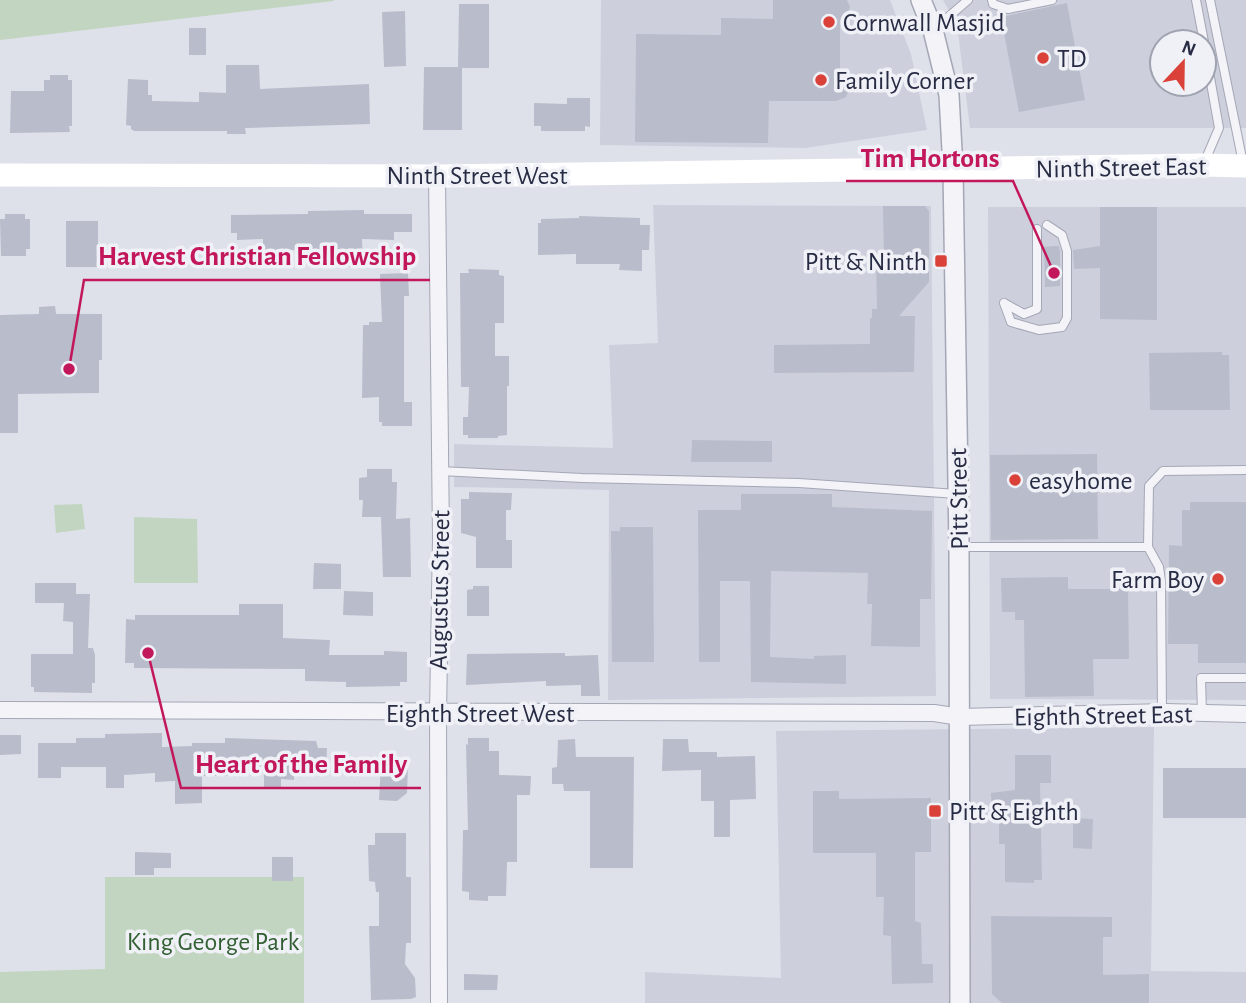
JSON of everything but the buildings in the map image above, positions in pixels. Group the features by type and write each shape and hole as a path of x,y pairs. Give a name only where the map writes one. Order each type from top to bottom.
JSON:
{"main road":[{"name":"Ninth Street East","path":"953,169 1245,166"},
{"name":"Ninth Street West","path":"0,175 437,176 953,169"}],"street":[{"name":"Pitt Street","path":"921,0 933,30 949,95 953,169 959,547 960,1003"},
{"name":"Augustus Street","path":"437,176 440,471 439,1003"},
{"name":"Eighth Street West","path":"0,710 438,713 752,711 934,713 960,717"},
{"name":"Eighth Street East","path":"960,717 1246,714"}],"lane":[{"path":"933,30 968,0"},
{"path":"992,0 993,4 1008,9 1052,0"},
{"path":"1196,0 1201,28"},
{"path":"1210,0 1245,166"},
{"path":"1203,165 1219,128 1214,98"},
{"path":"1037,229 1038,309 1024,314 1004,303 1011,322 1039,330 1062,327 1067,318 1068,251 1062,235 1047,225"},
{"path":"1162,713 1161,581 1159,567 1148,547 1149,486 1163,471 1246,470"},
{"path":"440,471 582,478 799,483 957,495"},
{"path":"959,547 1148,547"},
{"path":"1202,713 1201,678 1246,678"}],"shaded area":[{"path":"601,0 890,0 911,54 927,130 805,148 600,145"},
{"path":"943,0 1246,0 1246,128 970,128 957,25"},
{"path":"653,205 931,206 936,696 608,700 609,490 454,487 454,444 613,448 609,345 658,343"},
{"path":"988,207 1246,207 1246,700 990,699"},
{"path":"1154,727 1151,971 1246,972 1246,1003 645,1003 645,972 781,978 776,731"}],"green space":[{"path":"0,0 334,0 334,1 0,40"},
{"path":"82,504 85,529 56,533 54,505"},
{"path":"134,517 197,519 198,583 134,583"},
{"name":"King George Park","path":"105,877 304,877 304,1003 0,1003 0,972 105,969"}],"place":[{"name":"Cornwall Masjid","path":"829,22"},
{"name":"TD","path":"1043,58"},
{"name":"Family Corner","path":"821,80"},
{"name":"Pitt & Ninth","path":"941,261"},
{"name":"Tim Hortons","path":"1054,273"},
{"name":"Harvest Christian Fellowship","path":"69,369"},
{"name":"easyhome","path":"1015,480"},
{"name":"Farm Boy","path":"1218,579"},
{"name":"Heart of the Family","path":"148,653"},
{"name":"Pitt & Eighth","path":"935,811"}]}
